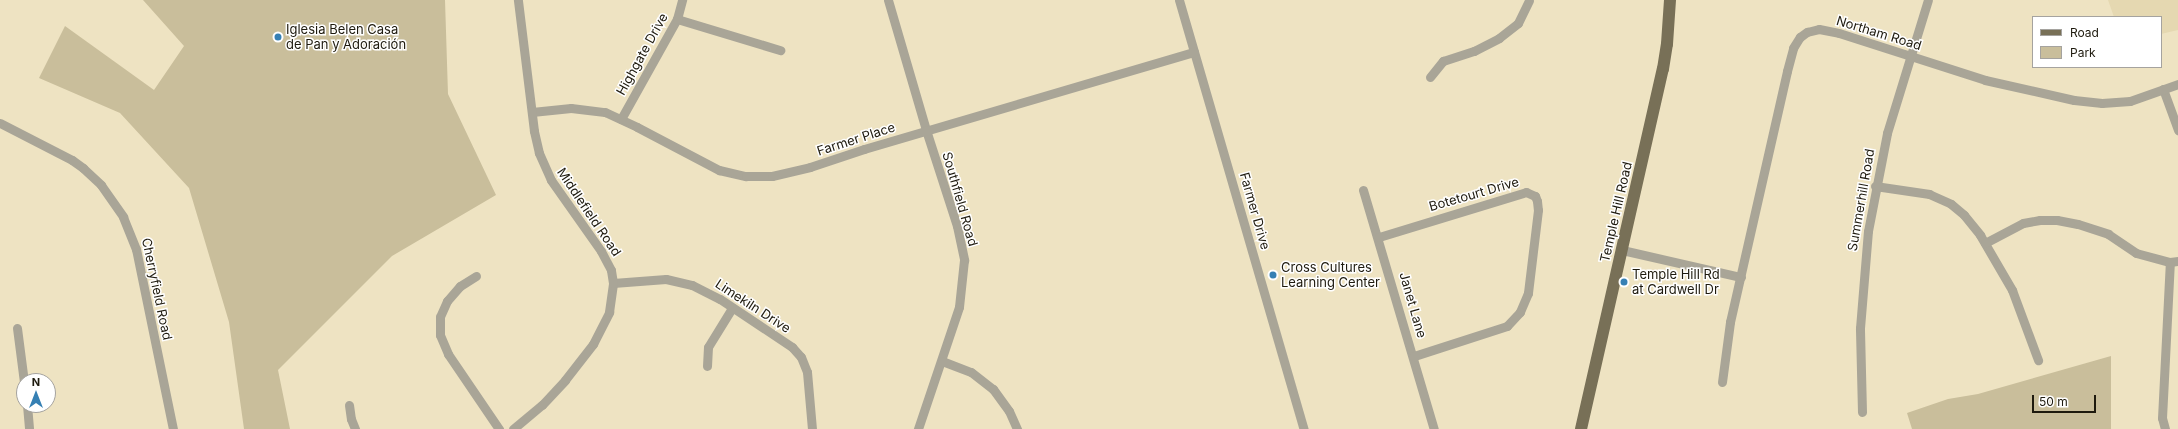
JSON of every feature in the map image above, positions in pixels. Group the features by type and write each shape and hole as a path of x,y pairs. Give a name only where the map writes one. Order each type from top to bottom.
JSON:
{"main road":[{"name":"Temple Hill Road","path":"1581,429 1663,69 1667,44 1670,0"}],"street":[{"name":"Middlefield Road","path":"513,429 542,405 565,380 593,344 605,322 611,303 613,283 611,270 601,251 546,173 536,142 518,0"},
{"name":"Highgate Drive","path":"621,119 677,19 682,0"},
{"name":"Southfield Road","path":"888,0 926,130 957,226 964,260 959,307 918,429"},
{"name":"Farmer Drive","path":"1179,0 1304,429"},
{"name":"Summerhill Road","path":"1862,412 1860,328 1862,291 1868,230 1875,186 1889,126 1928,0"},
{"path":"1430,76 1443,61 1474,51 1499,38 1518,22 1529,1"},
{"path":"677,19 780,50"},
{"name":"Northam Road","path":"1722,382 1727,339 1787,71 1797,42 1810,30 1823,30 1846,35 1985,80 2088,102 2130,101 2178,84"},
{"name":"Farmer Place","path":"532,112 552,108 575,108 605,112 719,170 758,177 791,173 926,130 1194,52"},
{"path":"2163,89 2178,130"},
{"name":"Cherryfield Road","path":"0,123 83,168 101,185 123,216 136,249 173,429"},
{"path":"1875,186 1929,194 1944,200 1964,215 1985,243 2012,290 2038,360"},
{"name":"Janet Lane","path":"1364,190 1414,356 1434,429"},
{"name":"Botetourt Drive","path":"1379,237 1526,192 1535,196 1537,201 1538,210 1528,293 1520,312 1507,326 1414,356"},
{"path":"1985,243 2023,223 2040,220 2057,220 2101,231 2136,253 2174,262 2162,418 2165,429"},
{"path":"1622,250 1741,277"},
{"path":"476,276 460,286 447,301 440,317 440,334 448,354 499,429"},
{"name":"Limekiln Drive","path":"613,283 666,279 683,282 709,293 792,347 801,358 809,380 812,429"},
{"path":"707,366 708,347 732,308"},
{"path":"17,328 23,373"},
{"path":"942,361 971,372 993,389 1009,411 1017,429"},
{"path":"349,405 351,419 355,429"},
{"path":"28,413 29,429"}],"shaded area":[{"path":"2108,0 2178,0 2178,30 2162,34 2162,16 2114,16"}],"green space":[{"path":"143,0 445,0 448,94 496,195 392,256 278,370 290,429 244,429 229,322 189,188 120,113 39,78 65,26 154,90 184,46"},
{"path":"2111,356 2111,429 1912,429 1907,413 1948,399 1978,394"}],"place":[{"name":"Iglesia Belen Casa de Pan y Adoración","path":"278,37"},
{"name":"Cross Cultures Learning Center","path":"1273,275"},
{"name":"Temple Hill Rd at Cardwell Dr","path":"1624,282"}]}
